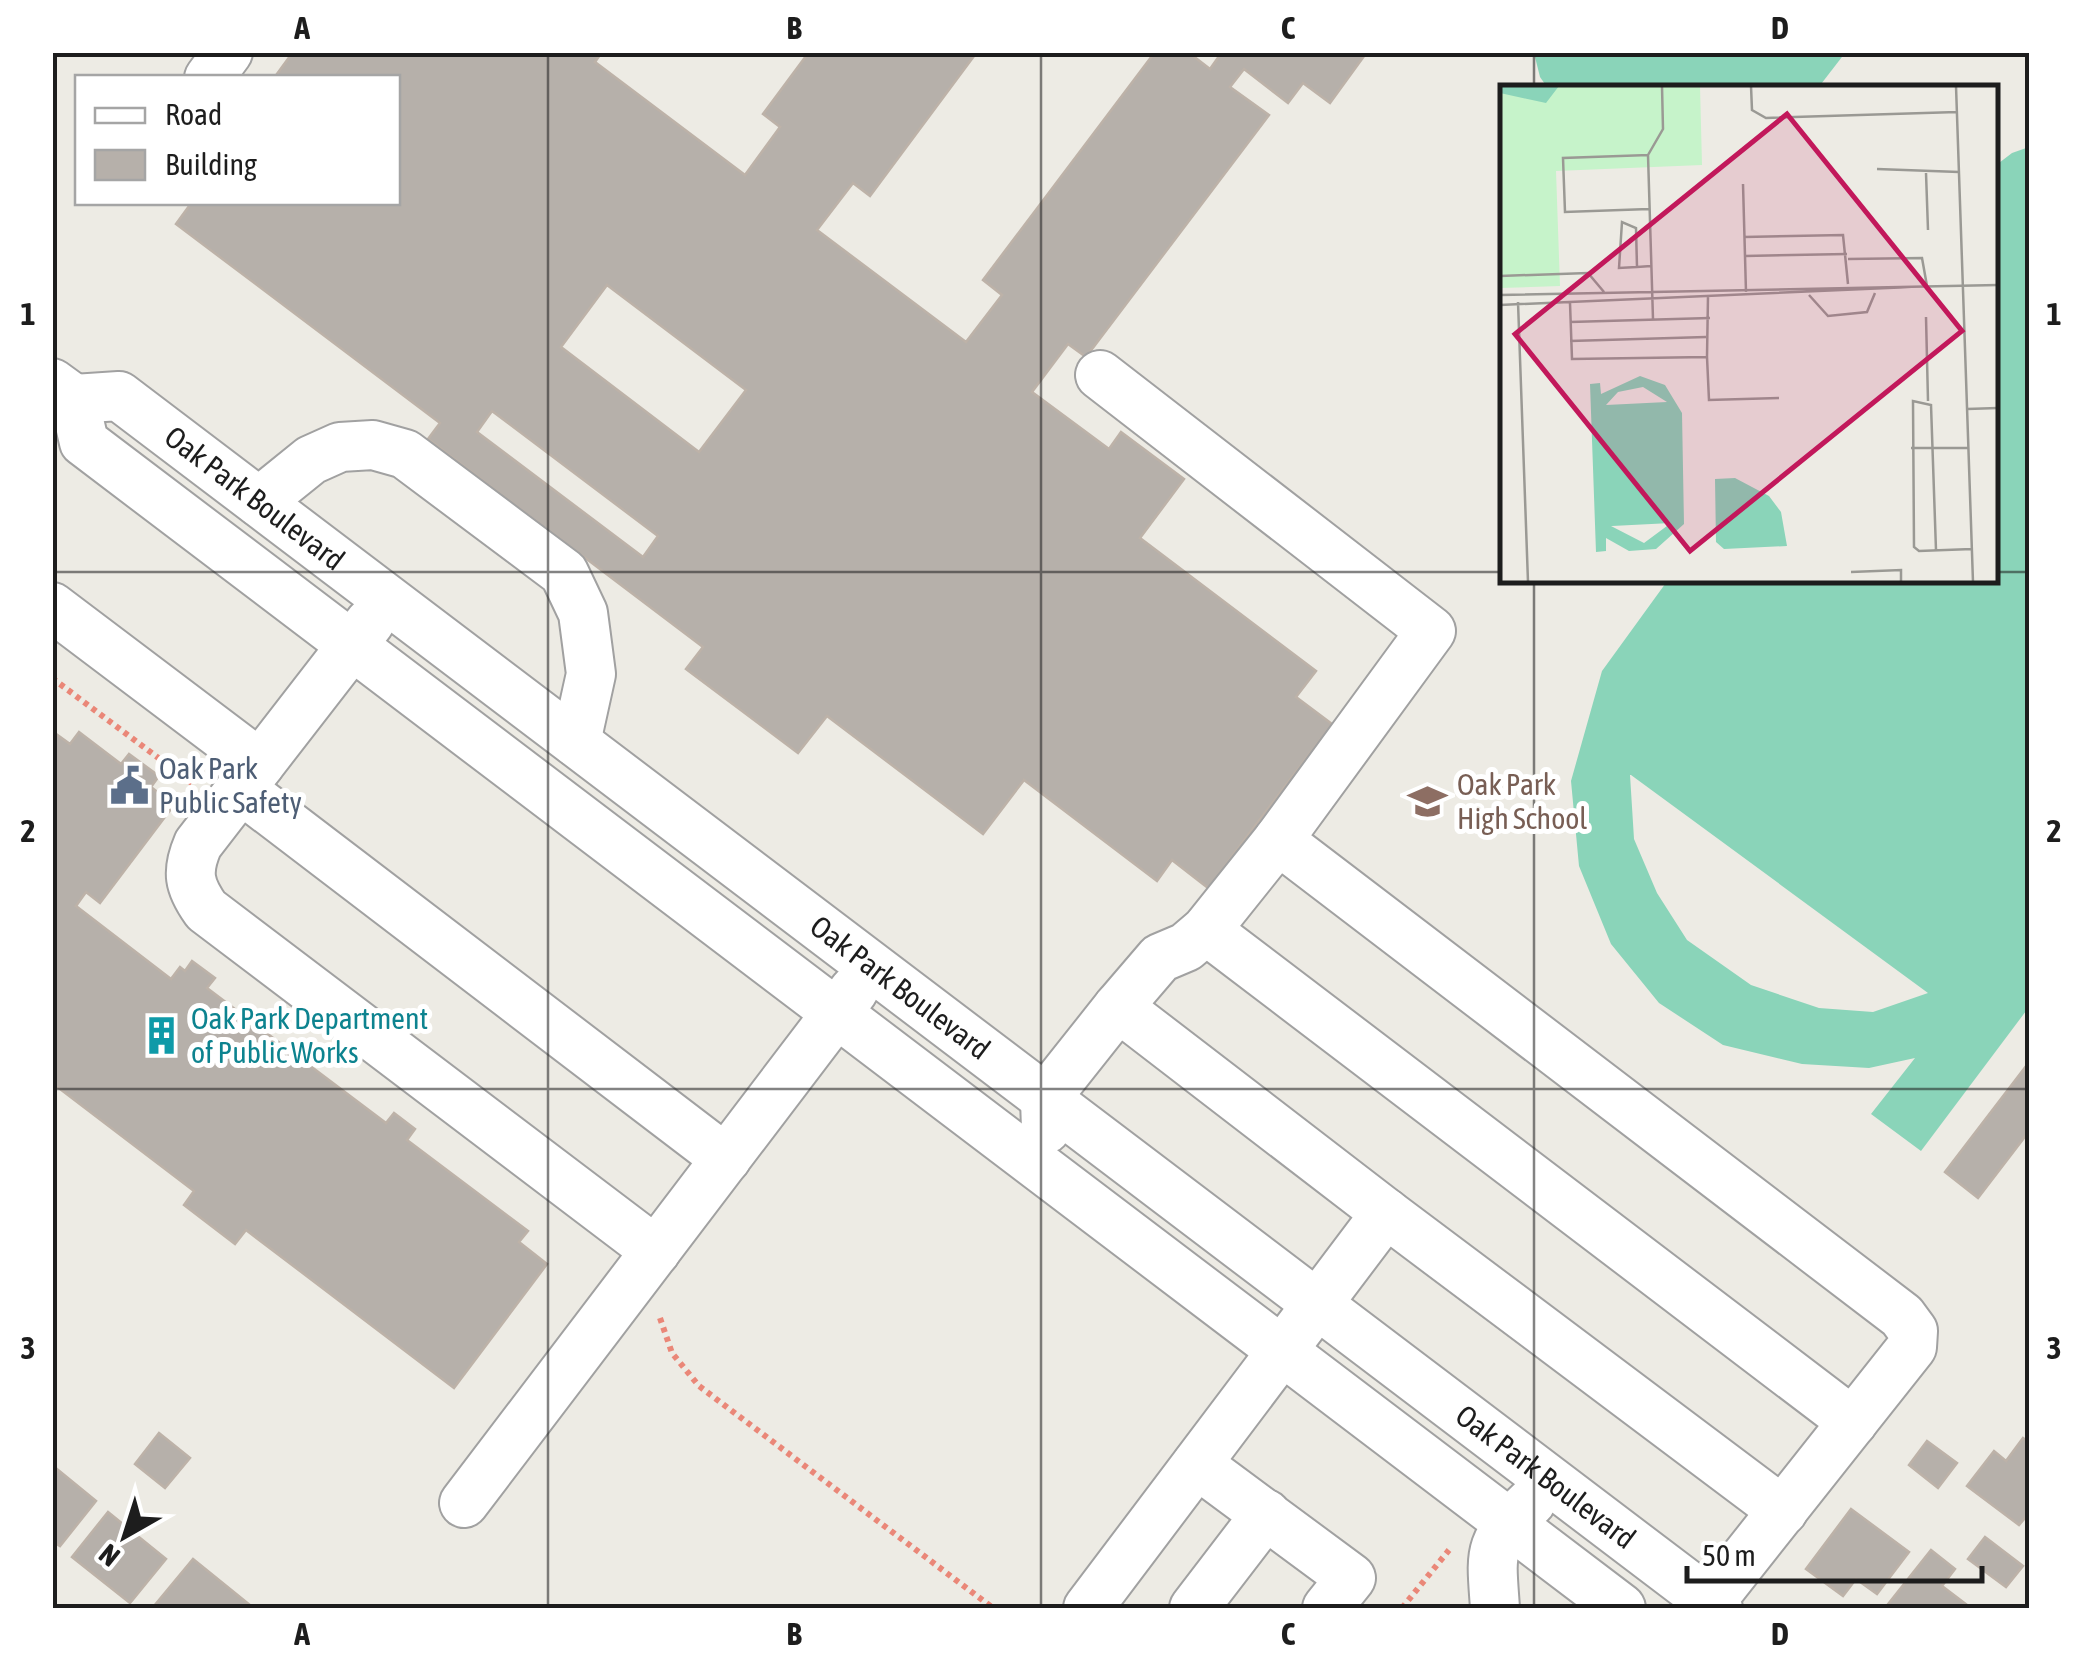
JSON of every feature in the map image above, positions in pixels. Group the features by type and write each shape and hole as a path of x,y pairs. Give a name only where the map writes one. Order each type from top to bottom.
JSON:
{"street":[{"path":"211,75 228,52"},
{"path":"1047,1173 1045,1100 1160,958 1186,947 1206,930 1278,840 1431,631 1100,375"},
{"name":"Oak Park Boulevard","path":"1621,1608 84,442 63,391 119,396 1714,1605"},
{"path":"259,502 311,460 340,447 373,444 406,454 564,573 584,613 592,674 576,742"},
{"path":"388,599 198,844 188,878 194,893 206,910 656,1251"},
{"path":"52,607 251,776 726,1159"},
{"path":"1278,840 1902,1316 1912,1331 1912,1347 1714,1605"},
{"path":"1206,930 1853,1422"},
{"path":"464,1504 872,968"},
{"path":"1118,1006 1783,1511"},
{"path":"1088,1608 1386,1213"},
{"path":"1197,1464 1351,1578 1327,1608"},
{"path":"1495,1608 1492,1556 1496,1540 1552,1483"},
{"path":"1194,1608 1266,1514"}],"path":[{"path":"1402,1608 1450,1548"}],"green space":[{"path":"1534,52 1845,53 1820,85 1546,85"},
{"path":"2029,147 2029,1007 1921,1151 1871,1114 1915,1058 1869,1068 1802,1064 1723,1045 1659,1003 1611,944 1579,866 1571,781 1602,671 1667,582 1997,582 1997,164","holes":["1630,775 1928,993 1873,1012 1819,1008 1751,985 1687,940 1657,893 1634,839"]}],"building":[{"path":"293,52 602,52 595,62 745,175 780,127 763,114 809,52 977,52 870,196 853,183 817,230 966,342 1002,295 983,280 1155,52 1188,52 1210,69 1222,52 1367,52 1330,103 1303,83 1288,103 1244,69 1230,87 1269,115 1086,357 1068,344 1032,392 1109,449 1121,432 1184,479 1140,538 1316,671 1296,697 1332,724 1208,888 1172,860 1157,881 1024,780 983,834 827,716 798,753 686,669 703,647 428,439 440,423 176,224 190,205 400,205 400,75 276,75","holes":["607,285 746,390 699,452 561,347","492,411 658,536 643,557 477,432"]},
{"name":"Oak Park Department of Public Works","path":"52,731 70,744 79,732 121,764 129,754 159,776 151,787 174,805 100,903 86,892 76,906 171,979 180,967 185,971 192,961 215,978 207,988 386,1123 394,1113 415,1129 407,1140 528,1231 519,1242 547,1264 454,1388 246,1230 235,1244 184,1205 194,1191 52,1083"},
{"path":"2030,1061 2030,1130 1978,1198 1945,1172"},
{"path":"159,1433 190,1458 165,1488 135,1464"},
{"path":"2023,1438 2030,1443 2030,1512 2019,1525 1967,1486 1994,1451 2006,1461"},
{"path":"1927,1441 1957,1463 1938,1488 1909,1465"},
{"path":"52,1465 96,1501 60,1546 52,1541"},
{"path":"1851,1509 1909,1552 1877,1594 1856,1579 1843,1596 1806,1569"},
{"path":"108,1512 166,1559 130,1603 72,1557"},
{"path":"1985,1537 2023,1566 2006,1587 1968,1559"},
{"path":"1931,1550 1955,1569 1942,1586 1971,1608 1885,1608"},
{"path":"193,1559 250,1605 154,1606"}],"place":[{"name":"Oak Park Public Safety","path":"129,786"},
{"name":"Oak Park High School","path":"1427,802"},
{"name":"Oak Park Department of Public Works","path":"161,1036"}]}
